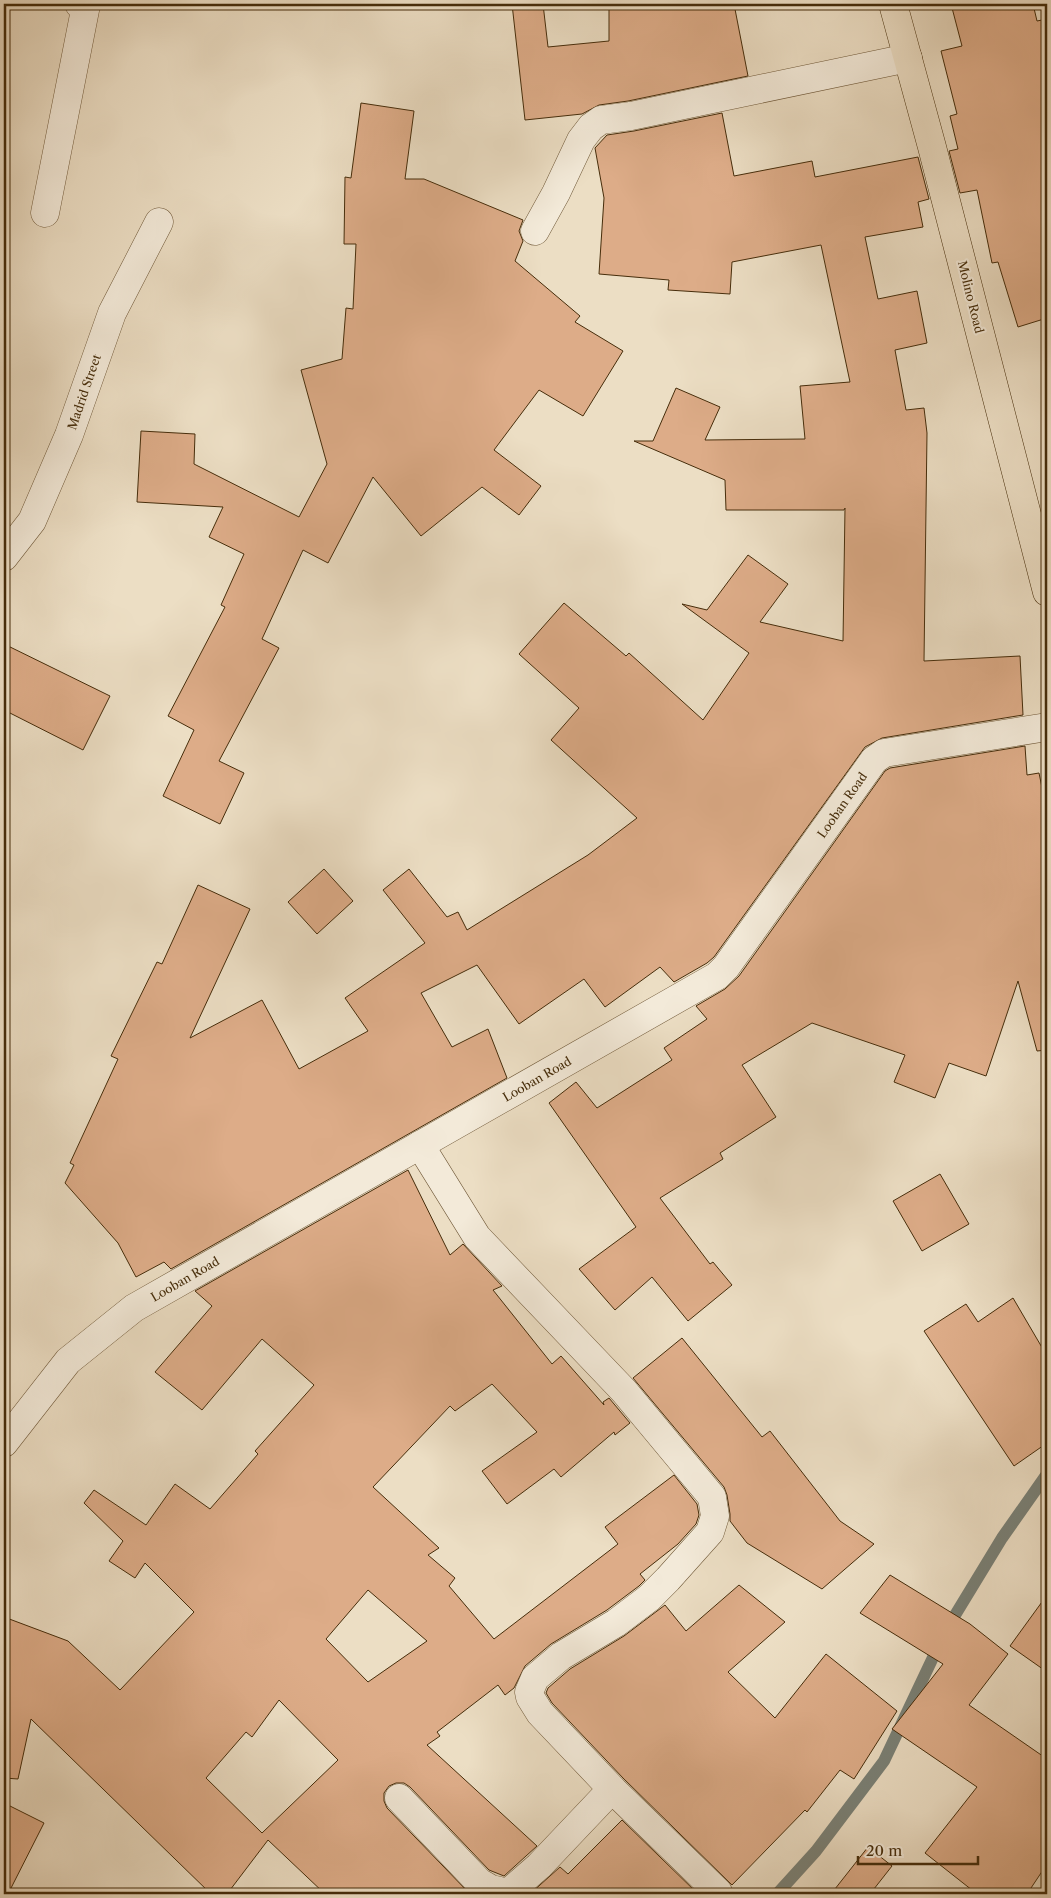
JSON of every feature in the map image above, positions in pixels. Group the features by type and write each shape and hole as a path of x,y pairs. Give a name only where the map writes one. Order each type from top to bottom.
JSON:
{"main road":[{"name":"Molino Road","path":"893,4 1047,592"}],"street":[{"path":"44,214 86,5 79,4"},
{"path":"535,231 556,193 581,140 591,127 601,120 631,116 908,58"},
{"name":"Madrid Street","path":"4,557 32,521 69,435 112,313 158,222"},
{"name":"Looban Road","path":"4,1442 68,1361 134,1308 717,976 726,968 874,760 884,753 1047,727"},
{"path":"420,1145 478,1237 624,1391 712,1497 715,1516 710,1532 668,1579 649,1598 616,1623 561,1656 535,1678 532,1683 530,1697 540,1713 612,1789 718,1892"},
{"path":"399,1798 479,1882 491,1889 508,1893 539,1866 612,1789"}],"building":[{"path":"512,4 543,4 548,47 609,41 609,4 734,4 748,76 628,101 599,105 582,114 525,120"},
{"path":"951,4 1033,4 1037,21 1047,19 1047,318 1018,327 998,262 992,263 977,190 960,193 949,151 958,149 950,116 957,114 941,51 962,46"},
{"path":"361,103 414,111 405,179 424,179 523,220 519,231 523,241 515,261 580,316 575,322 623,351 583,416 539,390 494,450 541,486 519,515 482,487 421,536 373,477 328,563 303,550 262,639 279,648 219,761 244,773 220,824 163,796 194,730 168,716 225,607 221,605 244,554 209,537 223,507 137,502 141,431 195,434 194,464 299,517 327,464 301,370 342,359 346,308 353,309 356,244 344,244 345,177 351,178"},
{"path":"722,113 734,176 812,161 815,177 918,157 929,199 918,202 923,227 865,237 878,299 917,291 927,343 895,350 906,410 924,408 927,433 924,661 1020,656 1023,715 882,738 865,747 714,957 674,982 660,967 605,1007 584,979 519,1024 477,965 421,993 452,1047 488,1029 507,1078 171,1269 164,1262 136,1277 118,1243 65,1183 74,1165 70,1163 118,1059 111,1056 157,962 162,964 198,885 250,909 190,1038 262,1000 299,1069 368,1031 345,998 425,943 383,890 409,869 447,917 458,912 467,930 588,855 637,818 551,740 579,708 519,654 564,603 626,656 629,653 703,720 749,653 682,604 707,610 748,555 788,584 760,622 843,641 845,508 844,510 726,510 725,480 634,441 653,441 676,388 720,407 705,440 805,439 800,386 850,382 821,245 732,262 730,294 668,290 669,280 599,274 604,198 595,148 607,135"},
{"path":"4,644 110,696 83,750 4,710"},
{"path":"1025,746 1027,775 1039,773 1047,812 1047,1050 1037,1051 1018,981 986,1076 949,1063 935,1098 894,1082 905,1055 812,1023 742,1065 776,1117 720,1153 723,1159 660,1198 710,1264 713,1262 732,1285 688,1321 652,1277 615,1310 579,1269 636,1227 549,1103 576,1082 597,1108 672,1060 664,1048 707,1019 696,1006 725,989 739,976 885,771 890,768"},
{"path":"324,869 353,901 317,934 288,902"},
{"path":"408,1170 450,1255 463,1244 502,1286 493,1290 552,1364 561,1356 604,1405 603,1402 609,1398 630,1423 615,1435 614,1432 561,1477 554,1469 507,1504 482,1471 537,1432 492,1384 455,1411 450,1406 373,1487 439,1548 428,1555 455,1578 449,1586 494,1639 618,1544 605,1527 674,1475 697,1504 699,1515 696,1524 678,1544 640,1574 645,1580 639,1586 607,1610 551,1644 525,1666 514,1688 505,1695 498,1685 437,1732 440,1736 427,1745 537,1846 504,1876 489,1870 410,1787 404,1783 396,1783 389,1786 384,1793 384,1801 387,1808 470,1894 325,1894 268,1840 227,1894 211,1894 31,1719 18,1779 4,1778 4,1617 68,1641 120,1690 194,1612 145,1563 135,1578 109,1561 123,1541 84,1503 94,1490 146,1525 175,1484 210,1509 258,1454 255,1451 314,1385 262,1339 202,1410 155,1372 212,1306 195,1291","holes":["368,1590 427,1641 368,1682 326,1639","279,1700 338,1760 262,1833 206,1778 246,1732 252,1737"]},
{"path":"940,1174 969,1224 922,1251 893,1201"},
{"path":"1013,1298 1047,1356 1047,1443 1014,1466 924,1331 966,1304 978,1322"},
{"path":"682,1338 762,1437 770,1431 840,1521 874,1544 822,1589 747,1543 730,1521 727,1495 724,1487 633,1378"},
{"path":"890,1575 970,1624 1008,1654 969,1705 1047,1759 1047,1864 1027,1894 977,1894 925,1853 977,1787 892,1729 943,1664 860,1613"},
{"path":"739,1585 785,1622 728,1672 775,1718 826,1654 897,1711 854,1779 840,1770 807,1812 805,1810 732,1885 623,1778 552,1703 546,1693 548,1688 570,1669 624,1636 665,1605 686,1631"},
{"path":"1047,1595 1047,1672 1010,1646"},
{"path":"4,1803 44,1823 8,1894 4,1894"},
{"path":"622,1820 698,1894 530,1894 560,1867 568,1874"},
{"path":"868,1847 892,1866 870,1894 831,1894"}],"waterway":[{"path":"777,1894 816,1851 884,1761 946,1630 1002,1538 1047,1474"}]}
